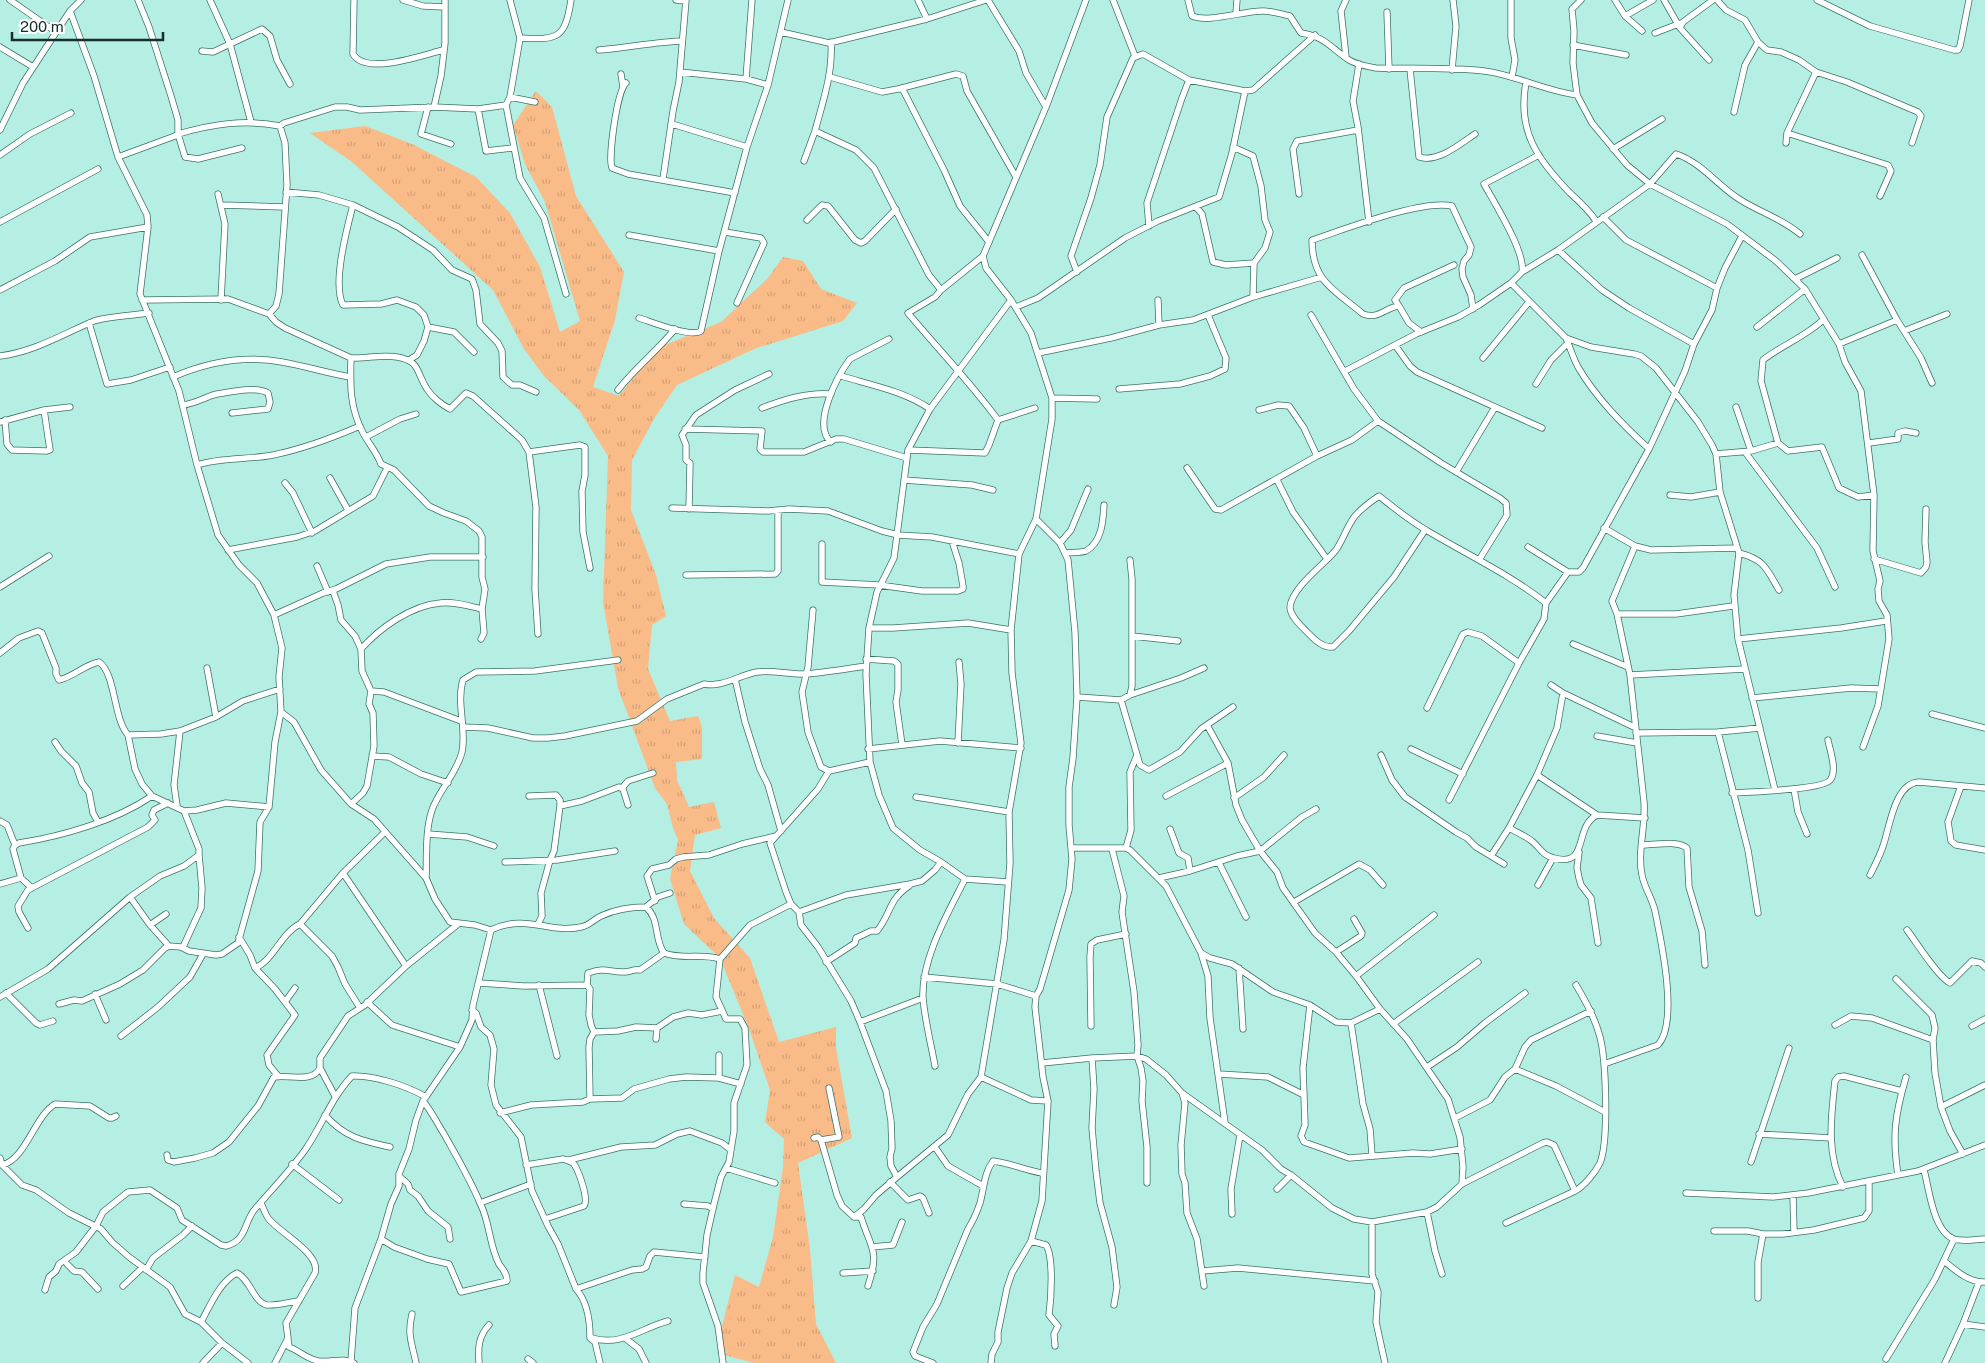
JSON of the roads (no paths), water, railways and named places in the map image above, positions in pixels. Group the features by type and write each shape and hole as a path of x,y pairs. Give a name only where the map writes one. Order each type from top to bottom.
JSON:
{"street":[{"path":"10,0 56,32"},
{"path":"0,130 19,89 70,11 81,0"},
{"path":"138,0 149,27 171,96 178,120 178,134 185,157 198,159 242,148"},
{"path":"210,0 230,44 251,122"},
{"path":"354,0 353,54 356,60 364,63 384,64 443,50"},
{"path":"403,0 423,6 445,3 441,76 421,134 451,144"},
{"path":"510,0 520,38 510,97 506,105 513,148 520,178 544,218 566,294"},
{"path":"520,38 547,40 562,30 568,20 572,0"},
{"path":"663,180 680,72 686,1 676,0"},
{"path":"746,78 752,0"},
{"path":"639,318 696,334 701,331 719,251 747,147 768,84 788,0"},
{"path":"918,0 926,19"},
{"path":"781,32 829,43 926,19 987,0 1019,51 1026,73 1046,106"},
{"path":"998,420 959,370 945,357 908,313 935,297 983,256 1046,106 1086,0"},
{"path":"1077,272 1072,256 1100,165 1107,117 1135,56 1113,0"},
{"path":"1188,0 1192,16 1202,20 1262,11 1290,16 1301,33 1315,35 1346,58 1359,64 1389,68 1485,72 1512,78 1560,93 1577,95"},
{"path":"1236,14 1237,0"},
{"path":"1346,0 1341,11 1346,58"},
{"path":"1452,70 1456,26 1453,0"},
{"path":"1511,0 1511,38 1515,60 1512,78"},
{"path":"1572,0 1577,95 1592,123 1627,165 1650,184 1675,199 1703,210 1727,224 1776,261 1795,279 1805,289 1838,344 1845,362 1861,391 1874,495 1872,541 1874,559 1880,581 1878,589 1879,601 1887,615 1886,621 1889,629 1878,706 1863,747"},
{"path":"1572,9 1581,0"},
{"path":"1615,0 1625,16 1642,31"},
{"path":"1625,16 1654,0"},
{"path":"1664,0 1680,25 1709,60"},
{"path":"1655,34 1680,25 1713,0"},
{"path":"1717,0 1726,10 1745,20 1758,42 1767,50 1781,52 1816,72 1880,95 1921,114 1912,143"},
{"path":"1817,0 1870,26 1954,50 1958,50 1960,46 1969,0"},
{"path":"59,1004 74,1000 82,1001 120,984 143,970 169,946 183,947 189,951 216,955 222,954 238,942 258,870 260,822 269,806 281,712 282,648 274,615 257,583 239,565 218,535 197,465 183,405 170,367 140,294 148,226 147,215 118,157 94,76 70,11"},
{"path":"1387,12 1389,68"},
{"path":"202,51 213,52 262,29 265,30 270,36 277,60 290,84"},
{"path":"1135,56 1143,54 1189,80 1245,91 1253,90 1265,81 1315,35"},
{"path":"598,50 658,42 682,41"},
{"path":"804,161 830,77 832,61 831,42"},
{"path":"1734,112 1745,65 1758,42"},
{"path":"1573,45 1626,55"},
{"path":"0,47 33,67"},
{"path":"1359,64 1352,101 1358,130 1369,222"},
{"path":"1410,69 1419,157 1425,159 1441,154 1475,134"},
{"path":"680,72 746,78 768,84"},
{"path":"1786,143 1787,133 1816,72"},
{"path":"620,74 625,85 619,99 611,166 628,174 735,193"},
{"path":"830,77 882,92 956,74 963,76 967,91 1016,177"},
{"path":"1149,226 1147,203 1189,80"},
{"path":"1526,82 1523,99 1523,118 1532,146 1552,173 1590,211 1596,222"},
{"path":"902,88 944,170 960,206 989,242"},
{"path":"1016,307 1038,298 1118,242 1149,226 1219,197 1245,91"},
{"path":"510,97 535,102"},
{"path":"118,157 178,134 213,124 251,122 280,126 284,123 336,107 360,110 431,107 478,109 506,105"},
{"path":"478,109 486,152 513,148"},
{"path":"0,155 30,134 71,113"},
{"path":"1613,149 1662,119"},
{"path":"672,124 747,147"},
{"path":"269,314 276,306 279,294 286,192 286,143 280,126"},
{"path":"814,130 862,154 877,172 929,275 941,290"},
{"path":"1299,194 1293,149 1297,141 1358,130"},
{"path":"1787,133 1888,165 1891,171 1880,196"},
{"path":"1233,146 1252,156 1261,186 1265,220 1270,232 1265,248 1254,263 1253,296"},
{"path":"1345,371 1421,332 1473,309 1511,283 1522,272 1558,250 1650,184 1676,154 1702,169 1737,198 1788,224 1800,234"},
{"path":"1522,272 1523,267 1517,246 1484,184 1539,155"},
{"path":"0,222 98,169"},
{"path":"286,192 319,195 353,205 398,227 433,250 452,270 472,279 476,290 480,324 498,343 502,351 503,377 512,386 520,386 536,392"},
{"path":"218,194 225,224 221,300"},
{"path":"1202,214 1210,202"},
{"path":"221,205 285,207"},
{"path":"353,205 338,289 343,305 381,304 397,300 416,307 424,315 428,327 417,355 409,360"},
{"path":"807,220 822,205 828,206 855,240 861,243 896,209"},
{"path":"1399,306 1394,306 1376,316 1363,314 1330,289 1316,266 1312,240 1330,233 1430,206 1452,206 1471,247 1462,269 1463,277 1471,295 1473,309"},
{"path":"1196,207 1202,214 1213,262 1226,265 1254,263"},
{"path":"1603,217 1626,240 1717,288"},
{"path":"0,290 55,261 90,237 148,226"},
{"path":"725,232 761,238 764,243 737,304"},
{"path":"629,236 719,251"},
{"path":"1528,547 1568,572 1579,572 1583,568 1648,450 1674,394 1694,344 1712,310 1717,288 1742,236"},
{"path":"1558,250 1602,290 1629,308 1694,344"},
{"path":"1862,255 1897,320 1921,358 1932,383"},
{"path":"854,1217 890,1182 948,1135 968,1094 981,1077 1004,940 1010,863 1009,812 1021,748 1012,674 1011,630 1019,554 1036,519 1052,419 1052,398 1031,333 1012,300 986,268 983,256"},
{"path":"1795,279 1838,258"},
{"path":"1421,332 1409,323 1395,300 1404,288 1454,265"},
{"path":"1038,353 1111,338 1159,325 1193,320 1253,296 1322,277"},
{"path":"1511,283 1547,317 1567,340 1577,365 1594,390 1626,428 1648,450"},
{"path":"1758,327 1805,289"},
{"path":"142,300 228,299 269,314 285,328 351,358 397,356 409,360 417,366 426,388 440,403 450,409 466,393 473,396 522,440 529,452 536,507 535,590 538,634"},
{"path":"1008,882 964,879 942,862 920,850 893,828 879,795 870,762 866,663 869,628 879,585 892,563 898,535 908,450 930,410 1012,300"},
{"path":"1158,300 1159,325"},
{"path":"1483,358 1529,302"},
{"path":"0,356 34,348 100,319 149,314"},
{"path":"1904,331 1947,314"},
{"path":"1119,389 1180,384 1210,376 1225,369 1226,358 1208,315"},
{"path":"1311,315 1354,389 1378,421 1405,440 1500,498 1507,507 1507,515 1503,523 1479,560"},
{"path":"1823,320 1812,330 1773,352 1763,360 1761,381 1778,443 1788,451 1822,447 1839,488 1848,494 1858,497 1874,495"},
{"path":"1838,344 1897,320"},
{"path":"89,323 107,384 131,380 170,367"},
{"path":"428,327 454,332 474,352"},
{"path":"618,390 675,329"},
{"path":"831,442 826,435 824,417 831,394 850,359 889,339"},
{"path":"1536,384 1567,340"},
{"path":"1567,340 1591,347 1641,356 1656,368 1668,382 1674,394 1698,422 1716,454 1720,492 1738,550 1733,606 1738,639 1775,790"},
{"path":"1395,346 1417,372 1542,428"},
{"path":"351,358 352,408 381,464 398,473 429,506 476,527 482,537 482,577 485,589 482,608 484,633 481,639"},
{"path":"173,378 206,365 235,359 283,362 350,377"},
{"path":"688,508 690,463 686,460 686,445 682,435 696,415 735,390 769,374"},
{"path":"841,376 904,395 930,410"},
{"path":"183,405 196,404 215,395 254,390 268,393 270,402 268,409 232,413"},
{"path":"762,408 788,398 822,393 831,394"},
{"path":"1052,398 1097,400"},
{"path":"1259,410 1284,405 1292,409 1317,456"},
{"path":"44,410 50,450 12,450 7,444 3,421 44,410 70,407"},
{"path":"1456,472 1495,407"},
{"path":"1736,407 1748,452 1817,548 1835,587"},
{"path":"998,420 1035,408"},
{"path":"366,437 400,419 416,414"},
{"path":"908,450 984,453 998,420"},
{"path":"1187,468 1214,509 1221,510 1317,456 1352,440 1378,421"},
{"path":"197,465 211,460 273,455 325,441 360,426"},
{"path":"686,429 762,431 760,449 763,452 804,452 836,440 850,440 907,458"},
{"path":"1869,443 1898,439 1898,433 1905,431 1916,433"},
{"path":"1716,454 1748,452 1778,443"},
{"path":"529,452 580,445 585,447 585,475 582,491 583,532 590,568"},
{"path":"228,550 312,533 373,496 387,468"},
{"path":"330,478 348,510"},
{"path":"904,480 972,485 993,490"},
{"path":"1277,480 1296,517 1327,558"},
{"path":"285,483 312,533"},
{"path":"1060,543 1071,530 1088,489"},
{"path":"1670,494 1691,497 1720,492"},
{"path":"1425,530 1394,576 1338,644 1327,648 1317,642 1302,628 1291,612 1290,605 1296,593 1336,550 1354,517 1367,504 1379,496 1425,530 1479,560 1532,592 1546,603"},
{"path":"1066,553 1084,552 1094,544 1101,531 1104,505"},
{"path":"672,508 828,511 898,535 952,541 1019,554"},
{"path":"1874,559 1920,572 1924,570 1927,562 1925,542 1926,509"},
{"path":"686,575 775,574 778,571 778,511"},
{"path":"991,1363 992,1354 998,1342 998,1332 1007,1288 1012,1273 1030,1241 1042,1201 1042,1173 1048,1101 1035,1007 1036,996 1069,890 1071,848 1069,786 1078,697 1075,632 1066,553 1060,543 1036,519"},
{"path":"1604,528 1635,546 1651,550 1738,550 1762,562 1779,590"},
{"path":"822,544 822,582 879,585 922,591 958,591 963,589 959,563 952,541"},
{"path":"1604,1064 1658,1044 1664,1038 1668,998 1655,910 1641,874 1645,818 1630,675 1618,614 1612,601 1635,546"},
{"path":"0,587 49,556"},
{"path":"274,615 386,564 430,557 483,557"},
{"path":"1130,560 1132,578 1132,686 1130,694"},
{"path":"317,566 338,605 341,620 355,636 361,649 362,671 371,691 369,704 373,713 374,746 367,786 364,793 351,804"},
{"path":"1449,800 1519,663 1544,619 1546,603 1568,572"},
{"path":"361,649 369,640 396,620 408,613 428,606 447,602 482,608"},
{"path":"1618,614 1676,614 1733,606"},
{"path":"813,610 808,667 802,692 808,732 821,767 829,771 870,762"},
{"path":"1738,639 1841,628 1886,621"},
{"path":"869,628 968,623 1011,630"},
{"path":"0,653 19,638 38,630 42,633 53,659 59,680 66,679 93,663 99,662 104,666 115,695 120,722 128,735 134,769 142,784 152,796 177,806 184,811 199,849 202,888 201,908 183,947"},
{"path":"1427,708 1463,634 1468,632 1482,636 1519,663"},
{"path":"1132,636 1178,641"},
{"path":"1573,644 1628,667"},
{"path":"426,878 428,834 433,808 448,783 462,753 461,685 463,680 476,672 535,671 618,660"},
{"path":"371,691 384,692 462,724 534,738 565,736 637,721 667,699 704,684 708,685 735,679 757,672 805,674 866,663 894,661 898,664 896,702 902,745"},
{"path":"958,743 961,684 959,662"},
{"path":"207,668 216,717"},
{"path":"1078,697 1121,700 1130,694 1181,678 1204,668"},
{"path":"1630,675 1745,669"},
{"path":"735,679 745,722 760,770 768,785 779,834"},
{"path":"1550,685 1563,694 1635,730 1718,732 1760,728"},
{"path":"1752,698 1851,688 1881,689"},
{"path":"128,735 161,734 180,731 216,717 243,700 280,689"},
{"path":"1491,856 1509,828 1537,775 1557,728 1563,694"},
{"path":"1121,700 1140,765"},
{"path":"1132,766 1140,765 1149,770 1172,757 1180,752 1207,725 1233,708"},
{"path":"281,712 294,722 321,770 351,804 374,819 426,878 450,922 475,925 491,930 503,925 520,922 560,929 582,927 609,913 646,907 664,894 670,893"},
{"path":"1932,714 1985,728"},
{"path":"1207,725 1228,763 1234,798 1242,820 1260,851 1276,872 1284,888 1315,933 1336,952 1356,976 1380,1009 1407,1040 1448,1099 1455,1118 1462,1149 1462,1184"},
{"path":"177,806 174,785 180,731"},
{"path":"1718,732 1748,850 1758,913"},
{"path":"1597,736 1637,743"},
{"path":"1732,793 1794,789 1826,784 1831,780 1833,772 1828,740"},
{"path":"868,749 940,741 1021,748"},
{"path":"55,742 76,766 82,782 89,792 93,813 98,822"},
{"path":"1411,749 1463,774"},
{"path":"1126,848 1131,830 1129,790 1132,766 1137,755"},
{"path":"1234,798 1264,777 1284,755"},
{"path":"1381,755 1392,780 1405,796 1467,838 1476,847 1504,864"},
{"path":"372,756 389,757 422,774 448,783"},
{"path":"1166,796 1228,763"},
{"path":"829,771 818,789 770,843 791,904 799,912 801,925 818,947 851,1001 860,1022 886,1091 891,1120 891,1166 897,1177"},
{"path":"622,788 628,781 653,773"},
{"path":"1537,775 1567,797 1597,815 1645,818"},
{"path":"1870,876 1884,845 1896,802 1908,786 1914,782 1919,782 1985,788"},
{"path":"1961,786 1948,822 1951,841 1956,845 1985,850"},
{"path":"560,806 582,801 617,787 622,788"},
{"path":"622,788 628,805"},
{"path":"1794,789 1798,812 1807,834"},
{"path":"529,796 556,794 560,800 554,851 541,893 542,916 538,924"},
{"path":"15,845 63,835 136,806 152,796"},
{"path":"916,798 1009,812"},
{"path":"28,928 19,912 18,906 28,890 148,827 154,823 155,820 152,815 154,810 168,803"},
{"path":"184,811 226,803 269,806"},
{"path":"1159,878 1260,851 1302,817 1316,809"},
{"path":"1597,815 1588,821 1578,852 1577,868 1581,885 1591,898 1598,943"},
{"path":"0,821 7,825 15,845 13,849 22,878 32,888"},
{"path":"1509,828 1533,842 1540,852 1553,858 1574,857 1578,852"},
{"path":"1170,829 1179,853 1188,858 1190,871"},
{"path":"255,968 264,964 295,926 300,924 343,873 385,832"},
{"path":"428,834 468,837 494,846"},
{"path":"655,901 647,876 652,869 669,865 676,859 709,855 779,834"},
{"path":"1642,845 1673,844 1687,848 1689,887 1702,931 1705,966"},
{"path":"1071,848 1126,848 1159,878 1175,903 1201,954 1208,976 1210,1018 1225,1123"},
{"path":"1112,849 1124,896 1122,912 1134,992 1138,1045 1137,1056 1143,1081 1142,1101 1147,1147 1147,1183"},
{"path":"505,862 526,863 616,851"},
{"path":"0,997 48,969 130,897 160,876 184,866 199,855"},
{"path":"1538,885 1553,858"},
{"path":"799,912 846,895 922,881 942,862"},
{"path":"1219,863 1246,916"},
{"path":"1294,902 1359,864 1370,870 1383,885"},
{"path":"343,873 406,966"},
{"path":"0,884 22,878"},
{"path":"935,1066 923,998 924,977 944,921 964,879"},
{"path":"826,962 855,943 856,938 871,931 877,931 897,893 910,884"},
{"path":"130,897 150,925 169,946"},
{"path":"723,1363 717,1320 704,1282 705,1257 707,1235 721,1177 730,1162 734,1131 734,1103 747,1065 745,1028 740,1019 726,1019 716,997 720,959 750,925 791,904"},
{"path":"646,907 652,913 664,953"},
{"path":"150,925 166,914"},
{"path":"1356,976 1434,915"},
{"path":"1336,952 1361,936 1362,933 1354,919"},
{"path":"300,924 332,956 345,984 360,1008"},
{"path":"335,1096 320,1068 320,1058 348,1016 360,1008 406,966 458,924"},
{"path":"261,1203 268,1218 307,1252 316,1264 315,1273 286,1323 290,1348 296,1349 303,1356 318,1362 353,1362 355,1308 399,1186 399,1176 425,1099 460,1047 472,1020 472,1010 491,930"},
{"path":"1907,930 1946,981 1950,983 1972,961 1981,963 1985,967"},
{"path":"1091,1026 1090,957 1092,944 1096,940 1126,934"},
{"path":"239,936 255,968 295,1015 268,1055 269,1065 278,1076"},
{"path":"594,1032 591,1025 590,990 587,985 588,973 606,968 625,972 632,969 640,970 664,953 720,959"},
{"path":"121,1036 158,1008 190,977 203,954"},
{"path":"1201,954 1232,964 1273,992 1310,1005 1336,1022 1351,1023 1380,1009"},
{"path":"1393,1024 1478,962"},
{"path":"1239,968 1243,1029"},
{"path":"924,977 998,984 1036,996"},
{"path":"1896,978 1932,1015 1935,1028 1933,1040 1935,1072 1941,1107 1950,1131 1963,1154"},
{"path":"479,983 587,985"},
{"path":"539,985 557,1056"},
{"path":"1506,1223 1582,1187 1600,1163 1606,1137 1604,1064 1600,1038 1591,1011 1576,985"},
{"path":"285,1002 295,988"},
{"path":"6,993 36,1023 40,1025 53,1021"},
{"path":"1427,1067 1457,1047 1525,993"},
{"path":"95,994 106,1020"},
{"path":"860,1022 923,998"},
{"path":"367,1002 392,1025 460,1047"},
{"path":"1310,1005 1303,1068 1305,1125 1301,1136 1304,1142 1349,1158 1430,1154 1462,1149"},
{"path":"472,1010 476,1013 481,1027 490,1035 494,1049 491,1085 496,1105 500,1113 521,1137 534,1196 558,1244 576,1289 580,1293 591,1322 590,1338"},
{"path":"594,1032 618,1031 636,1027 657,1028 673,1018 688,1013 702,1015 722,1011"},
{"path":"1455,1118 1490,1100 1504,1076 1515,1069 1525,1047 1531,1040 1591,1011"},
{"path":"1835,1025 1851,1016 1872,1018 1933,1040"},
{"path":"1972,1026 1985,1019"},
{"path":"1351,1023 1363,1104 1370,1129 1372,1156"},
{"path":"656,1039 657,1028"},
{"path":"590,1099 589,1047 590,1038 594,1032"},
{"path":"1750,1162 1789,1048"},
{"path":"719,1055 719,1078"},
{"path":"1042,1063 1137,1056 1146,1059 1166,1075 1182,1093 1262,1150 1281,1169 1332,1208 1354,1219 1372,1222 1427,1212 1437,1207 1462,1184 1548,1142 1554,1145 1575,1191"},
{"path":"1092,1058 1094,1089 1092,1128 1100,1203 1112,1247 1118,1287 1114,1305"},
{"path":"168,1155 168,1160 174,1162 195,1158 219,1149 232,1138 258,1106 274,1077 310,1076 318,1072 320,1068"},
{"path":"1515,1069 1556,1086 1605,1112"},
{"path":"1219,1074 1268,1077 1304,1095"},
{"path":"45,1290 50,1275 56,1272 62,1261 69,1259 96,1226 103,1212 128,1192 142,1189 150,1190 170,1202 176,1208 182,1220 221,1245 230,1245 236,1242 247,1227 254,1209 305,1149 335,1096 352,1076 415,1090 425,1099 471,1180 486,1214 496,1258 507,1274 507,1281 461,1292 449,1264 427,1259 381,1239"},
{"path":"1843,1187 1834,1162 1831,1138 1835,1081 1838,1077 1844,1076 1902,1091"},
{"path":"500,1113 531,1105 622,1098 634,1089 669,1079 686,1077 719,1078 741,1084"},
{"path":"981,1077 1031,1100 1048,1101"},
{"path":"1898,1175 1894,1137 1895,1120 1906,1077"},
{"path":"1941,1107 1985,1084"},
{"path":"814,1138 818,1137 821,1140 839,1138 829,1088"},
{"path":"1182,1093 1185,1103 1181,1145 1182,1174 1185,1183 1188,1213 1198,1239 1204,1286"},
{"path":"1,1162 11,1162 22,1146 27,1133 55,1104 90,1106 109,1118 116,1116"},
{"path":"325,1116 336,1128 356,1138 390,1147"},
{"path":"526,1165 563,1159 569,1160 621,1147 654,1145 677,1134 690,1131 722,1143 731,1150"},
{"path":"1759,1134 1831,1138"},
{"path":"1232,1214 1231,1188 1240,1135"},
{"path":"821,1140 836,1195 842,1206 854,1217 861,1217 872,1247 875,1261 868,1286"},
{"path":"1686,1193 1741,1196 1793,1194 1843,1187 1924,1170 1985,1145"},
{"path":"935,1147 948,1166 983,1186"},
{"path":"545,1219 579,1209 587,1202 586,1194 575,1166 569,1160"},
{"path":"933,1363 915,1356 914,1352 924,1327 937,1304 968,1229 973,1222 980,1204 989,1166 993,1161 1042,1173"},
{"path":"1,1162 22,1185 36,1190 69,1213 101,1229 112,1242 144,1269 170,1286 185,1314 201,1322 222,1344 232,1349 248,1363"},
{"path":"292,1164 339,1200"},
{"path":"726,1168 776,1183"},
{"path":"1924,1170 1940,1226 1947,1235 1954,1239 1985,1239"},
{"path":"1277,1189 1291,1175"},
{"path":"399,1176 408,1184 410,1190 418,1196 428,1211 448,1227 450,1239"},
{"path":"1714,1231 1748,1231 1763,1234 1794,1232 1864,1218 1870,1211 1869,1181"},
{"path":"890,1182 908,1200 920,1196 923,1198 929,1213"},
{"path":"480,1203 531,1184"},
{"path":"1793,1194 1794,1232"},
{"path":"684,1204 708,1206 713,1209"},
{"path":"1427,1212 1442,1274"},
{"path":"872,1247 893,1245 902,1222"},
{"path":"1372,1222 1372,1274 1378,1292 1376,1322 1385,1363"},
{"path":"123,1286 192,1226"},
{"path":"1758,1298 1758,1262 1763,1234"},
{"path":"1886,1359 1935,1279 1954,1239"},
{"path":"1030,1241 1046,1245 1049,1252 1052,1295 1050,1315 1058,1326 1054,1334 1055,1346"},
{"path":"576,1289 632,1270 642,1269 646,1267 650,1256 654,1252 705,1257"},
{"path":"69,1259 74,1271 82,1272 98,1290"},
{"path":"1944,1261 1957,1272 1982,1282 1945,1363"},
{"path":"1202,1271 1238,1268 1374,1281"},
{"path":"843,1272 873,1270"},
{"path":"201,1322 217,1294 232,1276 238,1273 245,1277 262,1303 267,1305 299,1301"},
{"path":"412,1314 408,1327 409,1341 416,1363"},
{"path":"590,1338 606,1342 625,1338 646,1327 668,1321"},
{"path":"1963,1324 1985,1327"},
{"path":"479,1363 480,1336 489,1325"},
{"path":"590,1338 595,1342 600,1363"},
{"path":"625,1338 639,1348 646,1363"},
{"path":"275,1363 288,1340"},
{"path":"203,1363 222,1344"}]}
